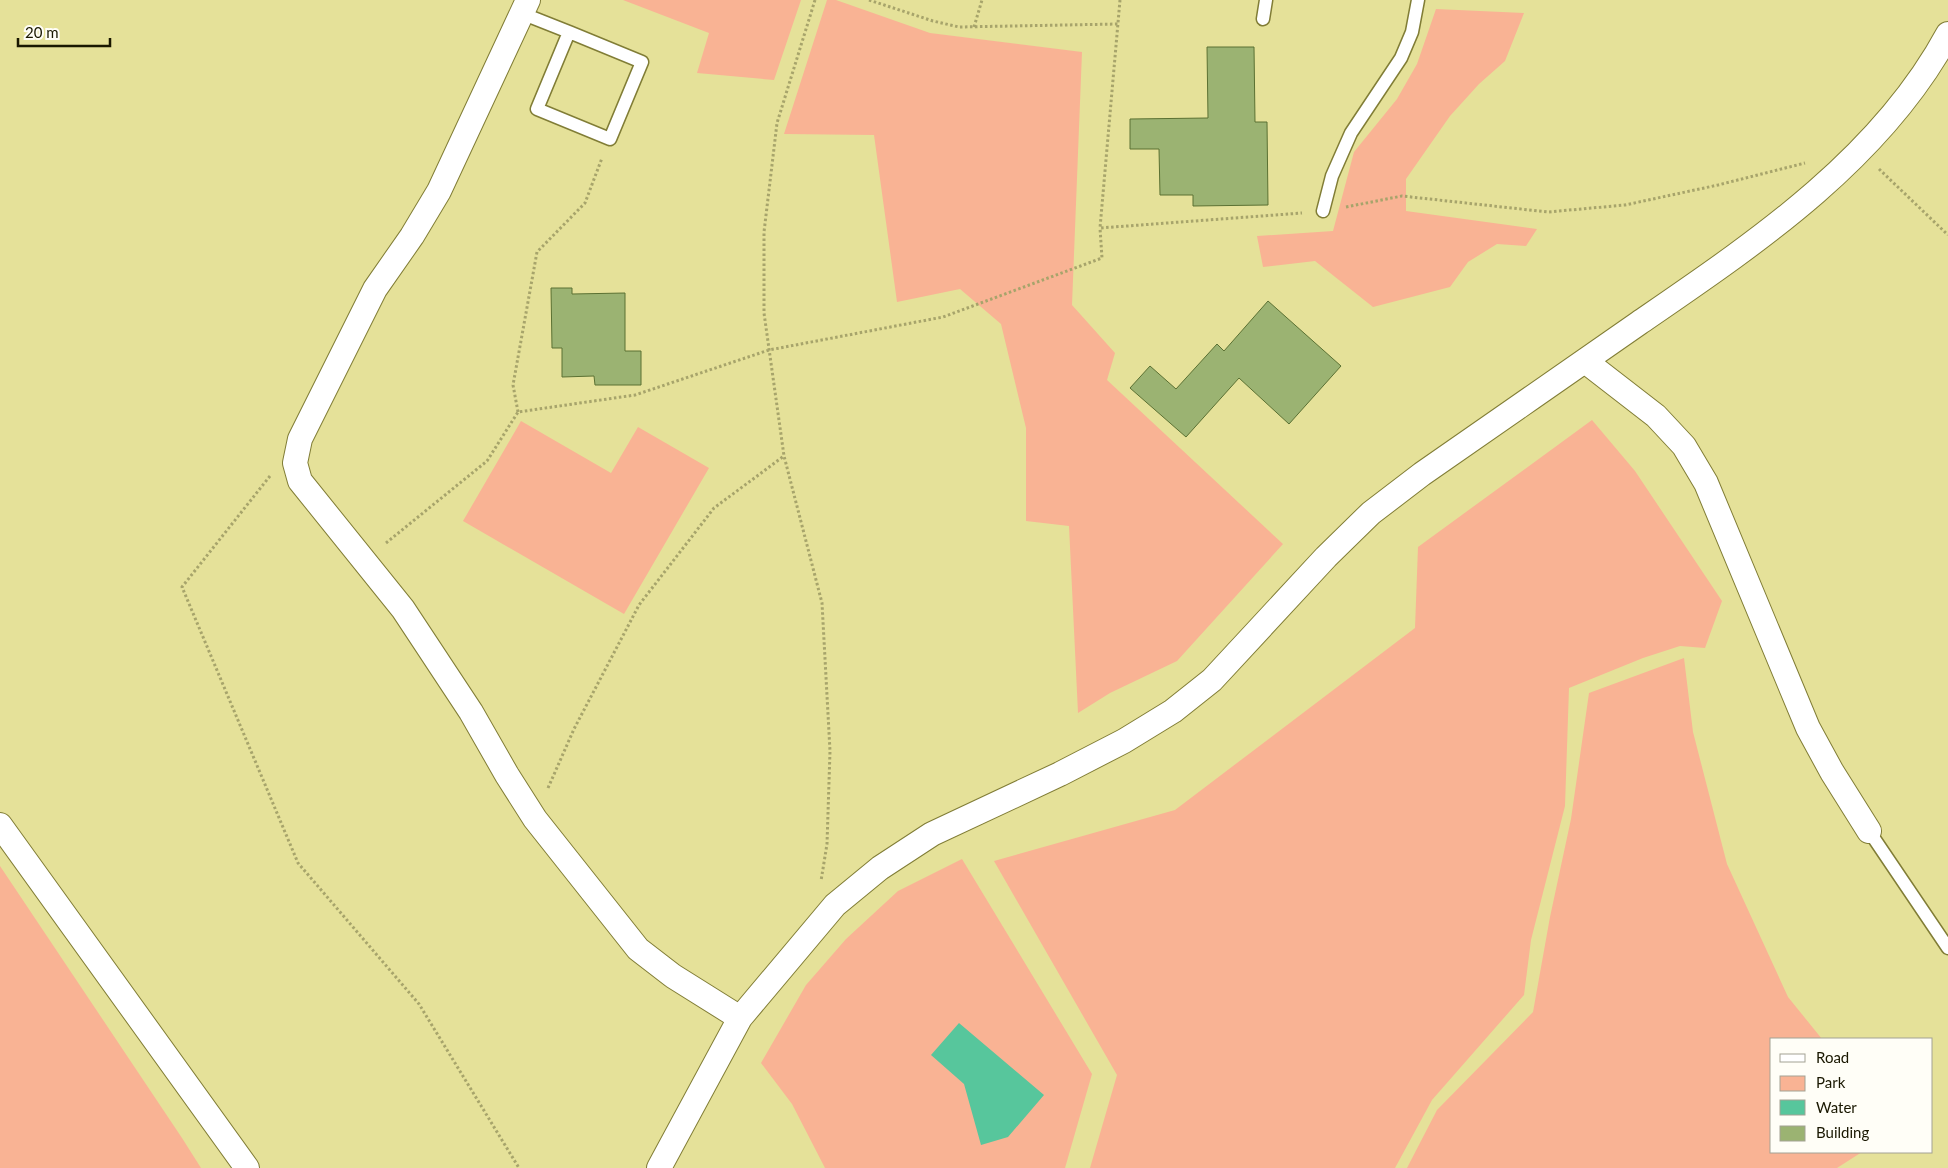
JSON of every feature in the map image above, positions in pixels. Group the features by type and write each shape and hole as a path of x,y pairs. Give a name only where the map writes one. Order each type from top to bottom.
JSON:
{"street":[{"path":"525,6 439,191 412,236 375,289 300,439 295,463 300,481 403,608 471,712 507,776 535,819 638,949 673,976 740,1018"},
{"path":"659,1168 740,1018 835,905 880,868 932,834 1060,774 1124,741 1173,711 1212,680 1326,557 1371,514 1422,474 1750,246 1860,150 1871,140 1907,97 1934,59 1948,34"},
{"path":"1585,361 1656,416 1684,446 1706,483 1808,728 1832,772 1869,832"},
{"path":"0,825 247,1168"}],"lane":[{"path":"1262,19 1266,0"},
{"path":"1323,211 1332,176 1351,133 1401,58 1412,32 1418,0"},
{"path":"525,6 569,32 642,62 610,139 537,109 569,32"},
{"path":"1869,832 1948,948"}],"path":[{"path":"815,0 777,123 764,232 764,313 784,456 822,603 830,751 827,844 820,883"},
{"path":"869,0 933,22 959,27 1118,24"},
{"path":"974,27 982,0"},
{"path":"518,412 635,395 769,350 943,317 1102,258 1100,228 1120,0"},
{"path":"365,560 487,461 518,412 513,385 537,252 585,203 610,139"},
{"path":"1860,150 1948,235"},
{"path":"1100,228 1323,211 1402,196 1548,212 1625,206 1814,161"},
{"path":"300,439 182,587 298,863 419,1004 520,1168"},
{"path":"535,819 574,728 639,605 714,508 784,456"}],"green space":[{"path":"623,0 801,0 774,80 697,73 709,33"},
{"path":"827,0 836,0 930,33 1082,52 1072,305 1115,353 1107,380 1283,544 1177,661 1110,693 1078,713 1069,526 1026,521 1026,428 1001,324 960,289 897,302 874,135 784,134"},
{"path":"1436,9 1524,13 1505,61 1479,84 1450,116 1406,179 1406,211 1537,229 1526,246 1497,244 1468,262 1450,287 1373,307 1315,261 1263,267 1257,236 1333,231 1354,152 1397,99 1417,64"},
{"path":"1592,420 1635,471 1722,601 1705,648 1680,646 1643,658 1569,688 1565,806 1531,940 1524,995 1432,1100 1395,1168 1090,1168 1117,1075 994,861 1175,810 1415,628 1418,547"},
{"path":"521,421 611,473 638,427 709,468 624,614 463,521"},
{"path":"1684,658 1693,732 1727,864 1788,997 1821,1038 1770,1038 1770,1153 1860,1153 1837,1168 1407,1168 1437,1110 1533,1012 1550,917 1571,819 1589,693"},
{"path":"962,859 1092,1074 1065,1168 825,1168 792,1104 761,1063 806,985 846,939 898,891"},
{"path":"0,866 182,1138 201,1168 0,1168"}],"water":[{"path":"959,1023 1044,1095 1008,1137 981,1145 964,1084 931,1055"}],"building":[{"path":"1207,47 1254,47 1255,122 1267,122 1268,205 1193,206 1193,195 1160,195 1159,149 1130,149 1130,119 1208,118"},
{"path":"551,288 572,288 572,294 625,293 625,351 641,351 641,385 595,385 594,376 562,377 562,348 552,348"},
{"path":"1268,301 1341,366 1289,424 1239,378 1186,437 1130,388 1150,366 1176,389 1217,344 1224,351"}]}
